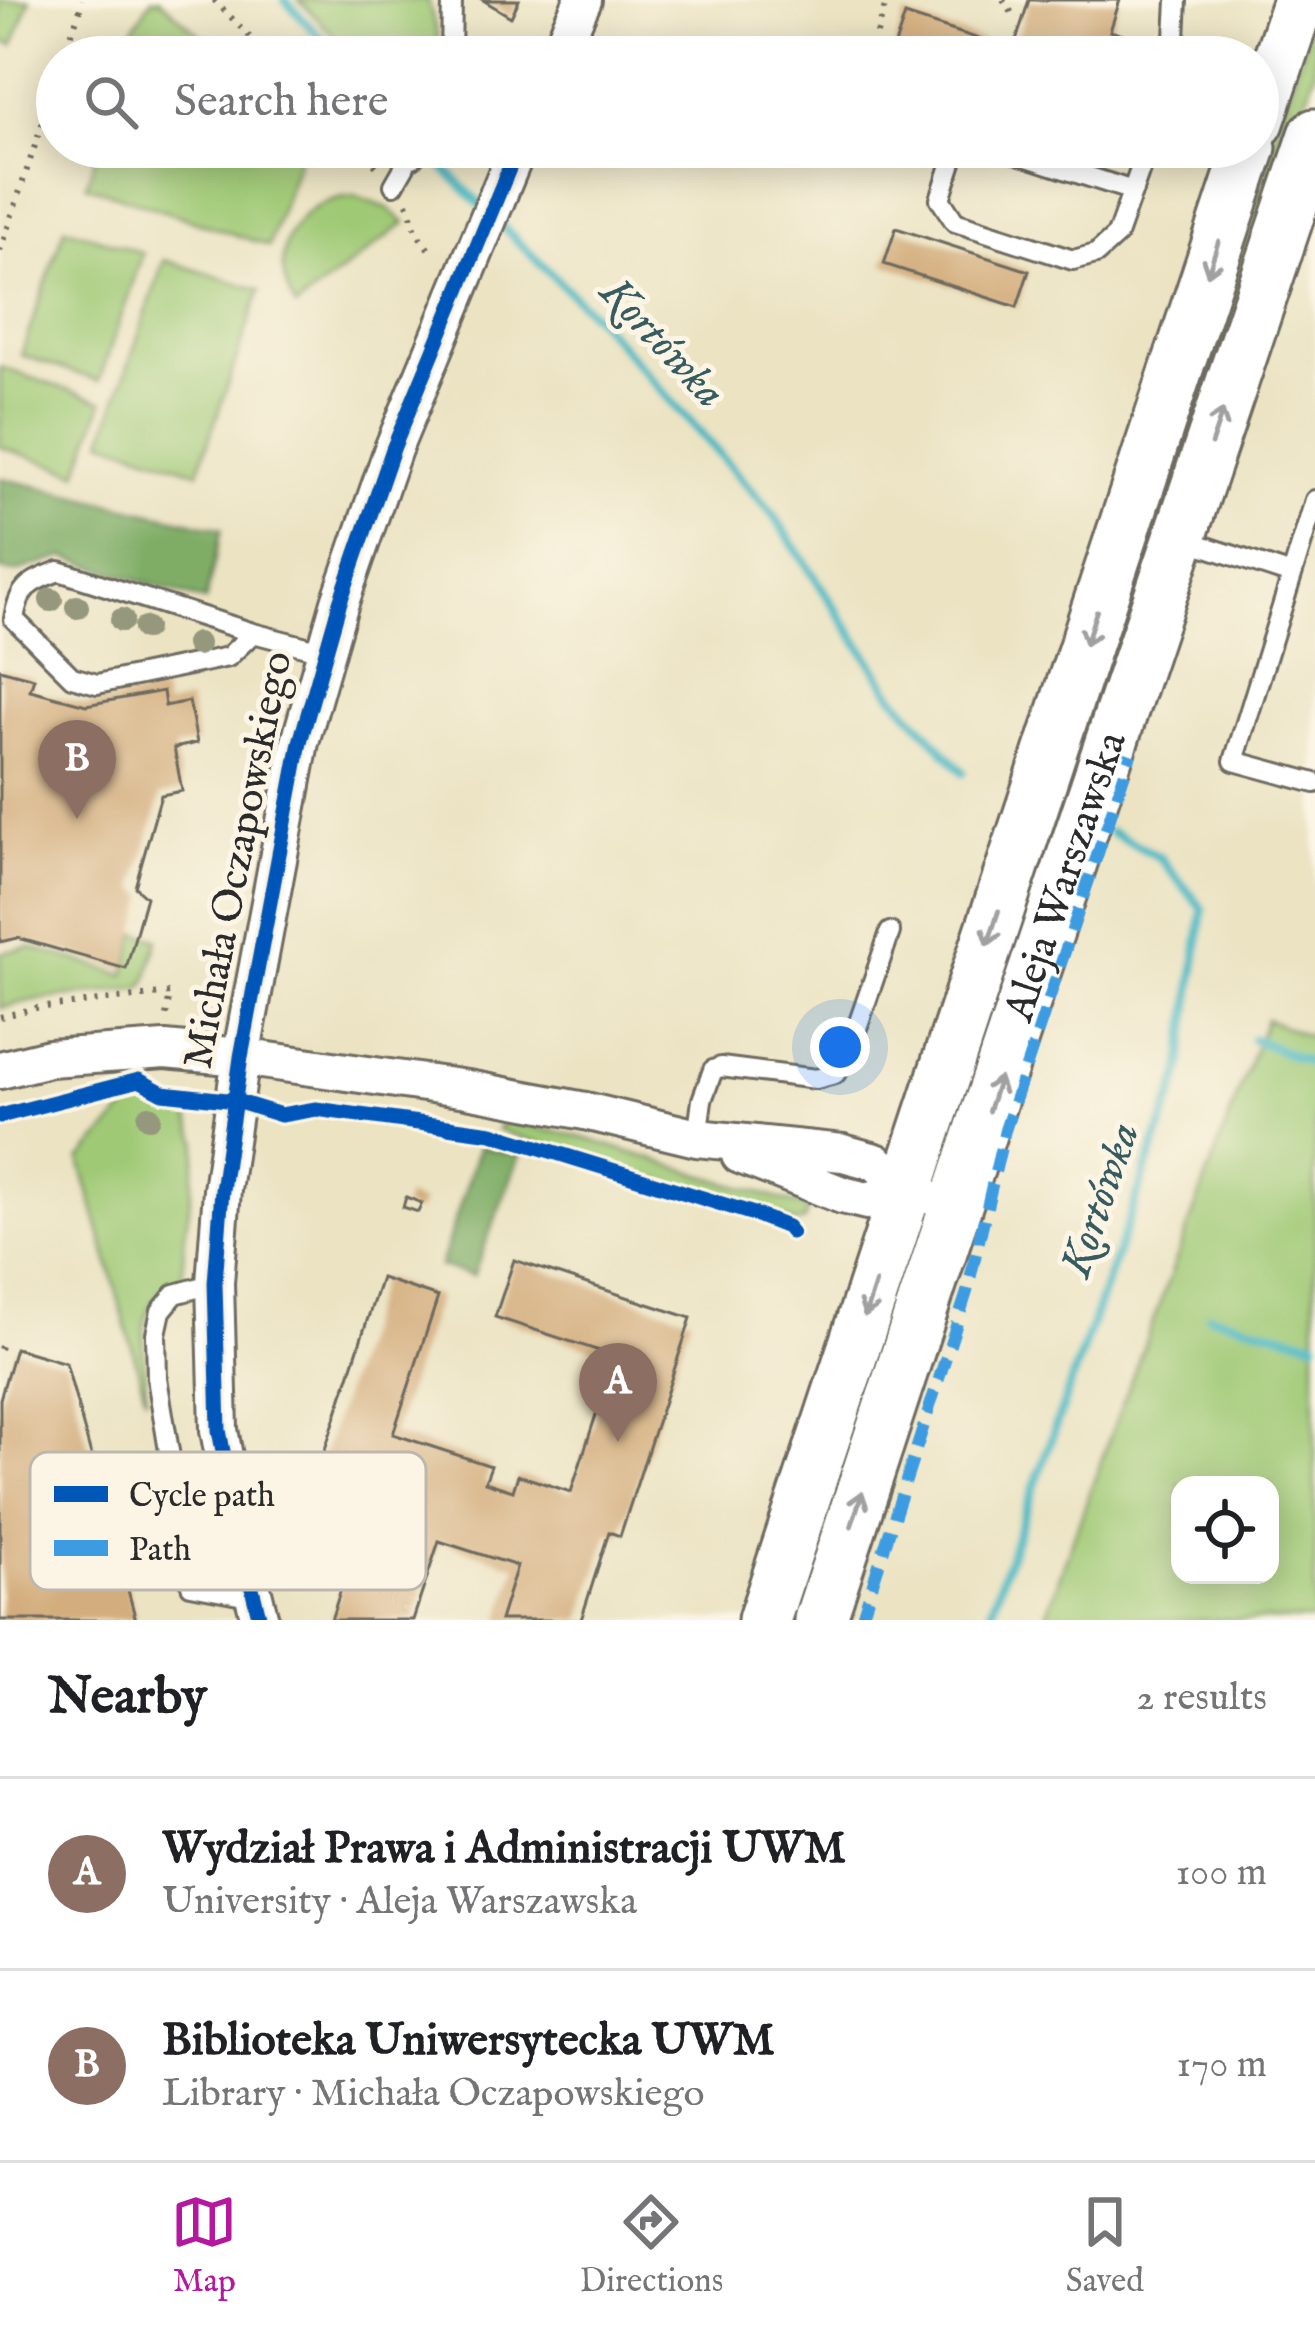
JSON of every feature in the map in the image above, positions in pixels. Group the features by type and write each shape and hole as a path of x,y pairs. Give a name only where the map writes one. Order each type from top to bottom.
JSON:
{"main road":[{"path":"1279,58 1298,0"},
{"name":"Aleja Warszawska","path":"820,1620 1315,135"},
{"name":"Aleja Warszawska","path":"764,1620 1243,168"}],"street":[{"path":"567,36 584,0"},
{"name":"Michała Oczapowskiego","path":"223,1452 215,1283 222,1190 300,742 340,602 393,449 510,168"},
{"path":"0,1070 49,1058 165,1050 242,1057 585,1111 697,1138 842,1196 867,1201 907,1189 956,1205"}],"lane":[{"path":"451,36 452,0"},
{"path":"1175,36 1177,0"},
{"path":"394,185 406,168"},
{"path":"950,168 940,199 955,222 1073,260 1096,254 1118,235 1140,168"},
{"path":"1061,168 1132,191"},
{"path":"1315,500 1234,760 1315,783"},
{"path":"1179,538 1292,575"},
{"path":"253,633 228,657 97,684 72,677 14,620 17,600 31,582 59,571 326,652"},
{"path":"697,1138 702,1100 713,1070 722,1066 817,1078 835,1074 847,1057 890,932"},
{"path":"169,1452 157,1378 160,1311 175,1294 215,1283"},
{"path":"205,1590 257,1608"}],"path":[{"path":"71,36 83,0"},
{"path":"214,0 249,36"},
{"path":"876,36 887,0"},
{"path":"1003,0 1014,16"},
{"path":"0,251 36,142"},
{"path":"417,233 432,254"},
{"path":"0,1017 36,1008 170,993 165,1026"}],"green space":[{"path":"0,0 30,0 13,45 0,40"},
{"path":"151,0 160,0 202,36 132,36"},
{"path":"299,0 428,0 437,36 334,36"},
{"path":"1315,13 1315,72 969,1110 955,1105 1264,168 1279,168 1279,122"},
{"path":"92,168 295,168 269,246 86,185"},
{"path":"354,196 388,208 405,223 296,307 283,268 290,234 315,208"},
{"path":"65,227 143,253 99,381 21,355"},
{"path":"164,260 260,290 198,472 103,440"},
{"path":"0,367 103,402 78,473 0,447"},
{"path":"0,478 222,529 205,601 64,557 16,572 0,570"},
{"path":"137,933 158,939 141,988 0,1008 0,953 30,947 125,975"},
{"path":"1266,1019 1315,1039 1315,1620 1044,1620"},
{"path":"149,1097 168,1100 187,1112 198,1142 182,1285 163,1291 148,1312 146,1398 80,1160 133,1102"},
{"path":"503,1121 581,1137 808,1208 804,1221 796,1223 498,1130"},
{"path":"479,1147 520,1155 473,1276 440,1266"}],"building":[{"path":"483,0 519,0 511,17"},
{"path":"1029,0 1120,0 1110,31 1126,36 1017,36"},
{"path":"905,15 970,36 898,36"},
{"path":"896,228 1029,271 1017,307 884,264"},
{"path":"0,669 34,678 30,690 86,705 163,691 165,706 189,701 197,743 174,748 182,791 161,795 135,887 146,897 126,969 18,938 0,942"},
{"path":"406,1197 422,1203 418,1212 403,1207"},
{"path":"514,1260 691,1318 620,1536 609,1532 581,1620 500,1620 517,1566 439,1541 426,1580 426,1452 324,1452 381,1278 438,1297 393,1434 491,1466 485,1482 513,1491 518,1475 571,1492 615,1356 495,1317"},
{"path":"15,1348 66,1363 90,1452 30,1452 30,1590 128,1590 136,1620 0,1620 0,1399"},
{"path":"341,1590 423,1590 413,1620 331,1620"}],"waterway":[{"name":"Kortówka","path":"285,0 319,36"},
{"name":"Kortówka","path":"444,168 483,207"},
{"name":"Kortówka","path":"499,223 597,319 773,514 893,695 963,772"},
{"name":"Kortówka","path":"989,1620 1181,1072 1203,909 1159,857 1111,832"},
{"path":"1253,1039 1315,1065"},
{"path":"1209,1315 1315,1342"}],"marked path":[{"path":"861,1620 967,1292 1005,1130 1131,754"}],"cycle path":[{"path":"223,1452 215,1283 222,1190 241,1057 300,742 340,602 393,449 509,168"},
{"path":"0,1116 139,1080 163,1093 236,1101 281,1115 316,1109 492,1133 754,1214 791,1232"},
{"path":"252,1590 260,1620"}],"place":[{"name":"Biblioteka Uniwersytecka UWM","path":"77,819"},
{"name":"Wydział Prawa i Administracji UWM","path":"618,1442"}]}
